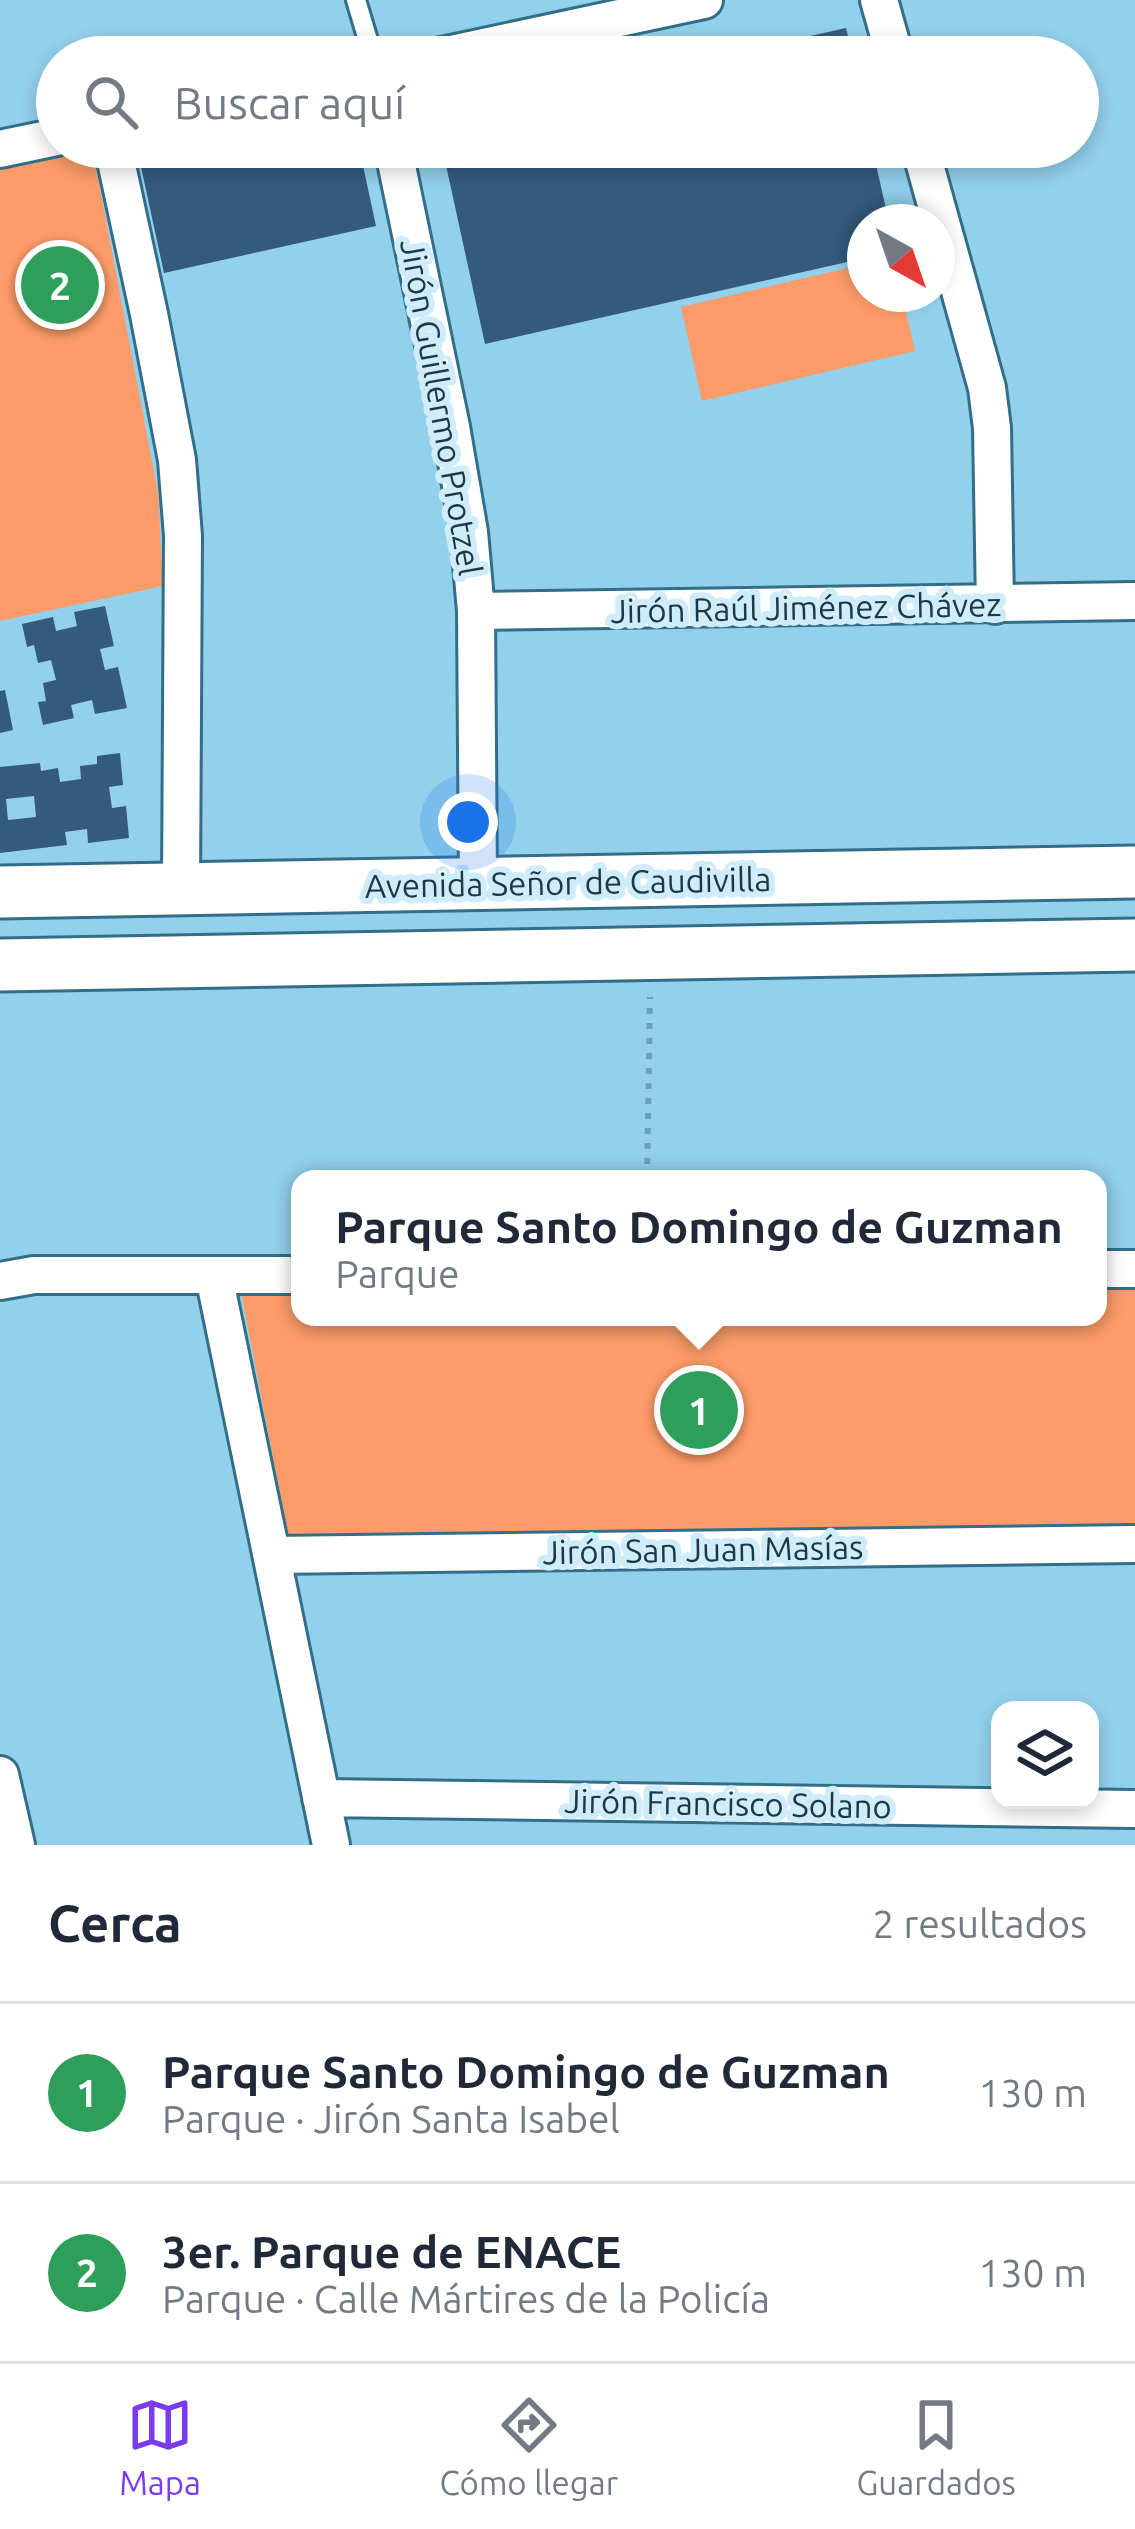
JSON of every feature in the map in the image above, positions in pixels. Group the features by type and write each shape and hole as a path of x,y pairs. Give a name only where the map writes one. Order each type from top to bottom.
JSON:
{"main road":[{"name":"Avenida Señor de Caudivilla","path":"0,892 1135,872"},
{"path":"0,965 1135,945"}],"street":[{"path":"535,36 704,0"},
{"path":"879,0 889,36"},
{"path":"0,149 36,141"},
{"path":"118,168 177,460 183,536 181,888"},
{"name":"Jirón Guillermo Protzel","path":"397,168 469,532 476,611 478,884"},
{"path":"926,168 986,388 992,428 995,605"},
{"name":"Jirón Raúl Jiménez Chávez","path":"476,611 1135,601"},
{"path":"0,1281 34,1275 291,1275"},
{"path":"214,1276 331,1845"},
{"name":"Jirón San Juan Masías","path":"272,1555 1135,1544"},
{"path":"0,1774 16,1845"},
{"name":"Jirón Francisco Solano","path":"321,1798 1135,1808"}],"lane":[{"path":"356,0 367,36"}],"path":[{"path":"646,1170 651,954"}],"shaded area":[{"path":"36,159 36,168 96,168 158,493 163,586 0,621 0,166"},
{"path":"847,268 847,312 906,312 915,351 702,401 681,307"},
{"path":"1135,1282 1135,1528 289,1539 241,1292 291,1291 291,1326 1107,1326 1107,1283"}],"building":[{"path":"846,28 848,36 810,36"},
{"path":"141,168 364,168 376,226 164,273"},
{"path":"447,168 877,168 885,204 847,204 847,262 485,344"},
{"path":"105,606 114,646 100,649 105,670 118,667 127,708 95,714 92,700 71,705 74,718 43,725 38,702 46,701 43,683 56,680 51,660 38,663 34,645 27,647 22,624 53,617 56,631 77,626 74,612"},
{"path":"5,690 13,730 0,733 0,691"},
{"path":"120,753 123,785 109,787 112,808 126,806 129,838 88,843 87,829 65,832 67,845 0,853 0,767 40,763 41,771 58,768 60,782 81,779 80,766 97,764 97,756","holes":["34,796 36,817 8,820 6,799"]}],"place":[{"name":"3er. Parque de ENACE","path":"60,285"},
{"name":"Parque Santo Domingo de Guzman","path":"699,1410"}]}
